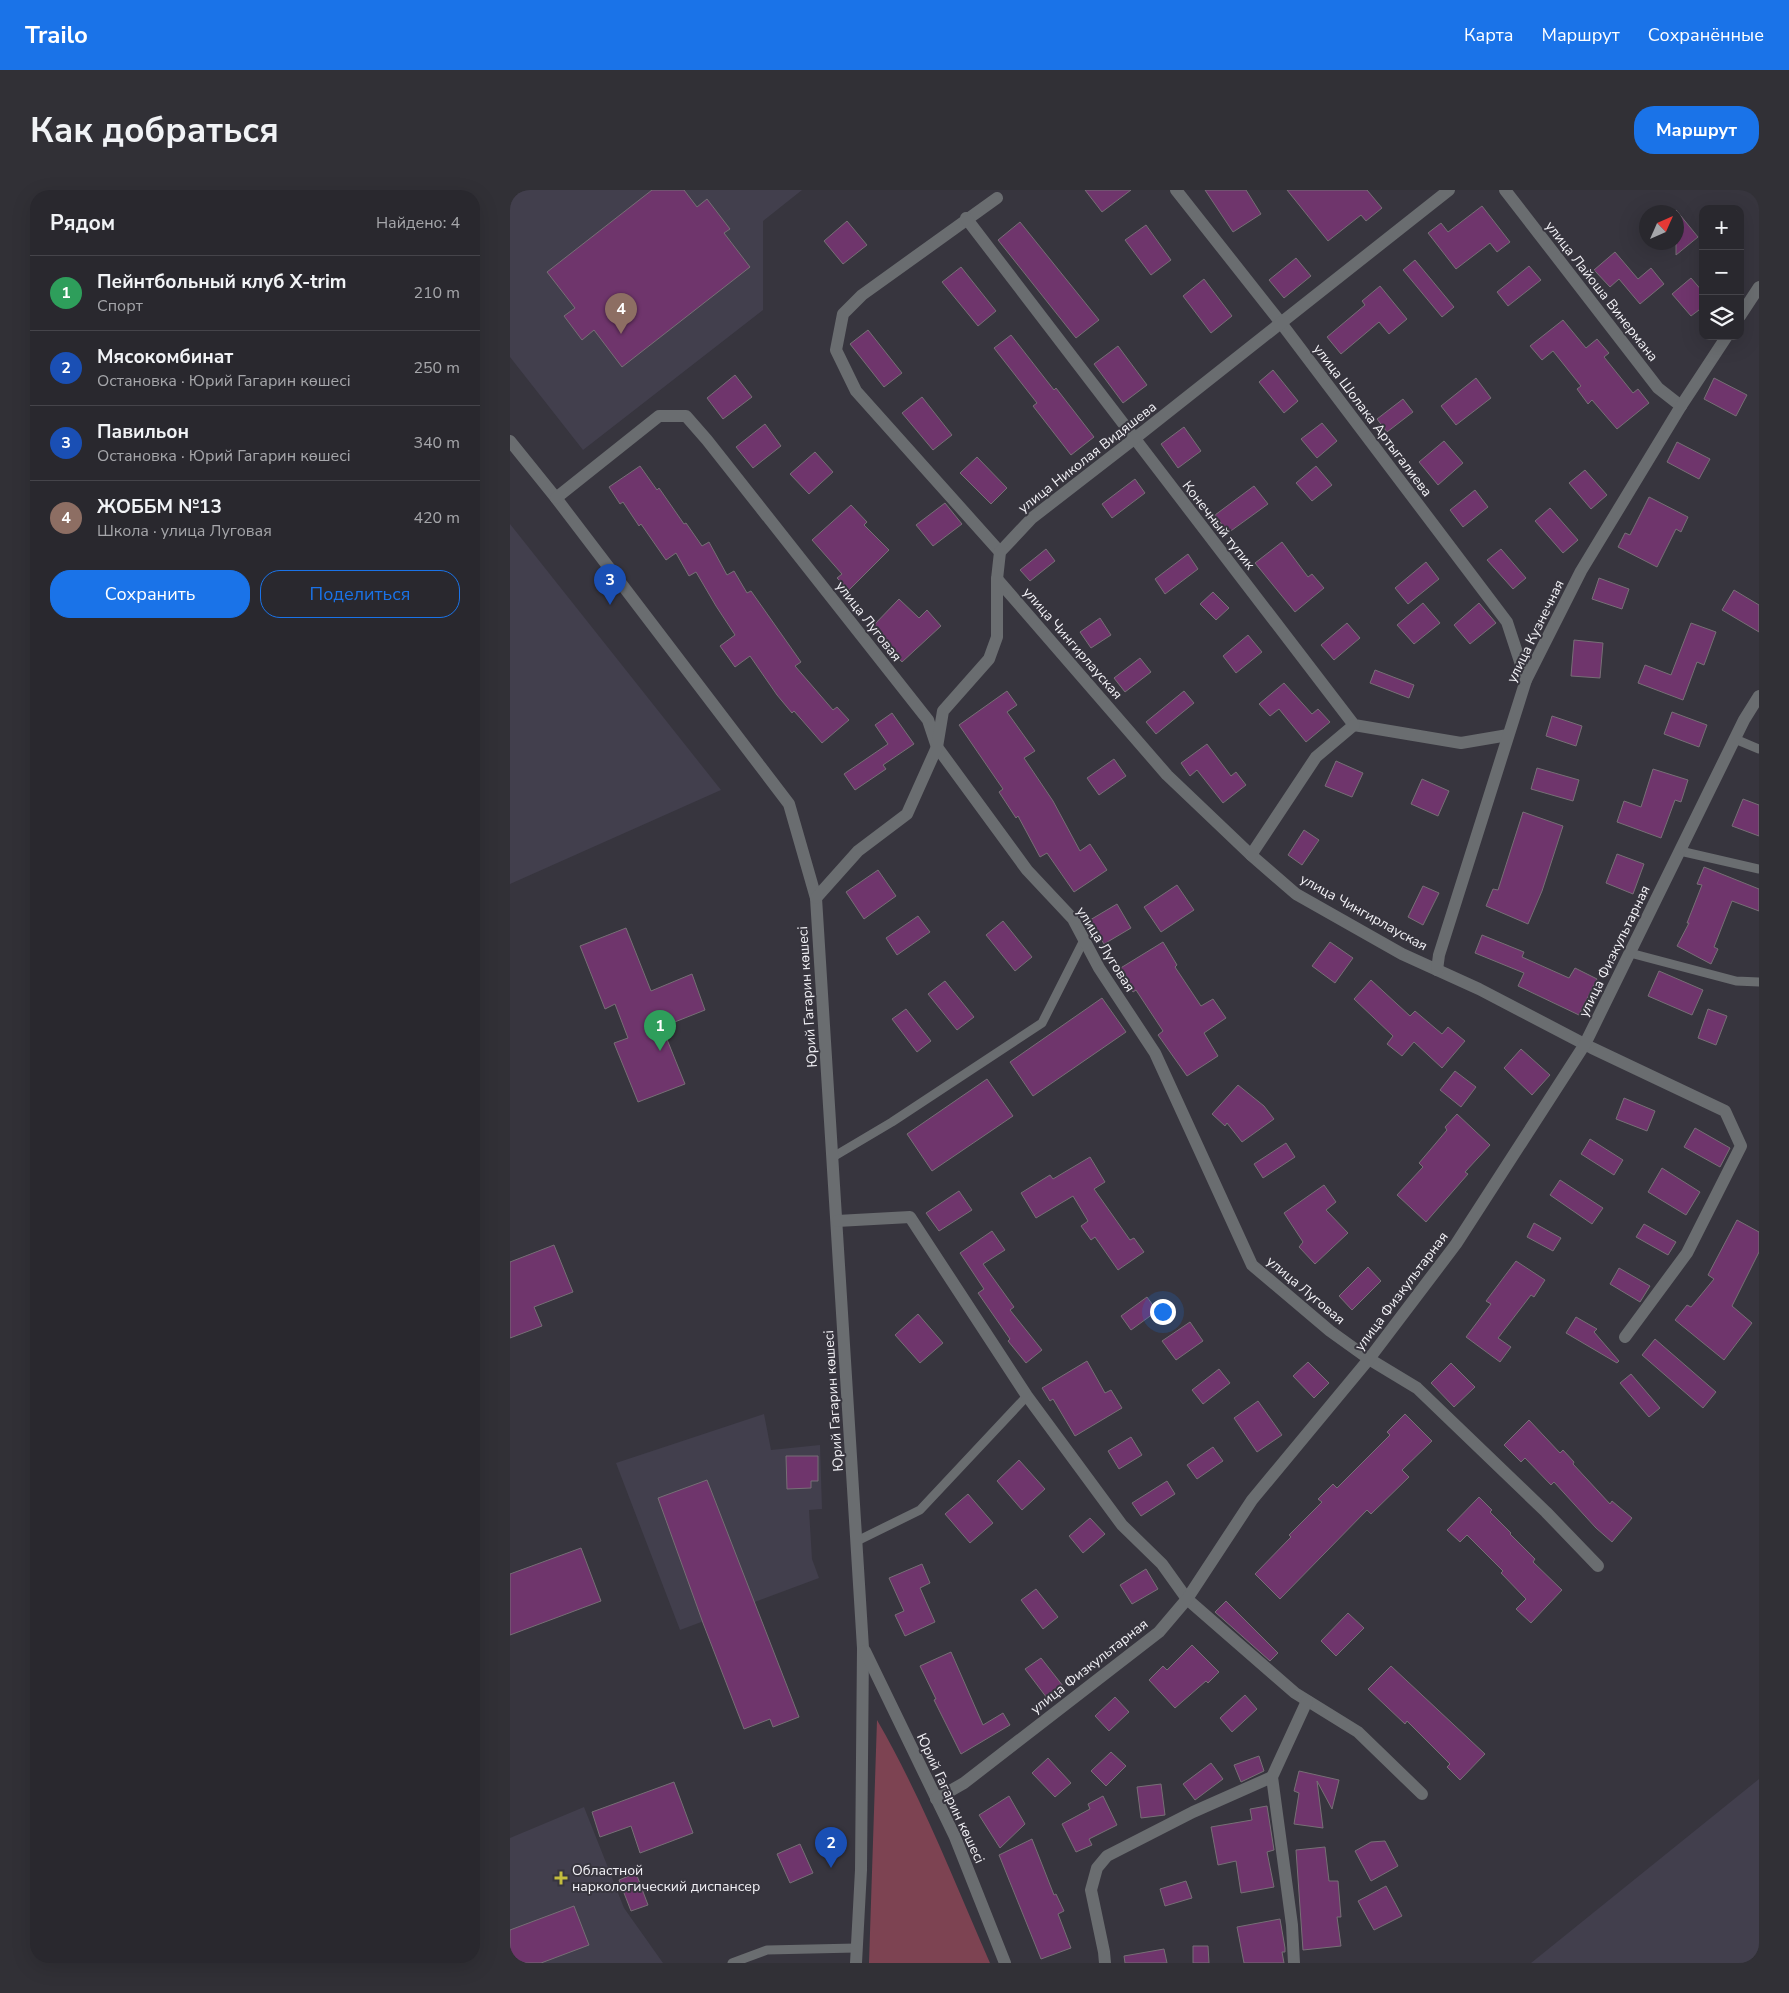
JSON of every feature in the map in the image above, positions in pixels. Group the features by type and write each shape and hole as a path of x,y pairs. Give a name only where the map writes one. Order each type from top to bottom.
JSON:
{"street":[{"name":"улица Шолака Артыгалиева","path":"1176,190 1281,323 1507,622 1526,680"},
{"name":"улица Николая Видяшева","path":"1000,552 1032,518 1449,190"},
{"name":"улица Лайоша Винермана","path":"1505,190 1658,388 1681,406"},
{"path":"816,898 858,851 907,814 937,747 942,711 989,659 997,637 997,580 1000,552 856,391 836,350 844,314 862,295 966,218 997,198"},
{"name":"Конечный тупик","path":"966,218 1354,725"},
{"path":"1744,310 1759,287"},
{"name":"улица Кузнечная","path":"1437,970 1439,954 1526,680 1581,571 1681,406 1724,340"},
{"name":"улица Луговая","path":"556,498 659,416 686,416 928,720 937,747 1027,870 1073,919 1100,968 1155,1053 1252,1265 1330,1331 1370,1360 1417,1388 1546,1512 1598,1566"},
{"name":"Юрий Гагарин көшесі","path":"510,440 789,804 816,898 864,1648 861,1870 856,1963"},
{"name":"улица Чингирлауская","path":"997,580 1167,775 1251,855 1296,894 1402,954 1478,989 1585,1044 1725,1111 1741,1146 1687,1252 1625,1337"},
{"name":"улица Физкультарная","path":"936,1799 964,1783 1159,1632 1187,1599 1252,1500 1370,1360 1456,1244 1585,1044 1735,739 1759,696"},
{"path":"1251,855 1316,757 1354,725 1461,743 1508,735"},
{"path":"836,1221 910,1216 1027,1396 1122,1525 1162,1564 1187,1599 1295,1693 1358,1732 1422,1794"},
{"name":"Юрий Гагарин көшесі","path":"864,1648 955,1837 1005,1963"},
{"path":"1294,1963 1292,1925 1272,1777 1307,1701"},
{"path":"1105,1963 1091,1890 1097,1868 1106,1856 1193,1812 1272,1777"}],"lane":[{"path":"1735,739 1759,749"},
{"path":"1680,851 1759,869"},
{"path":"833,1157 892,1122 1042,1023 1084,940"},
{"path":"1630,953 1736,981 1759,982"},
{"path":"857,1542 920,1510 1027,1396"},
{"path":"732,1963 767,1950 856,1948"}],"shaded area":[{"path":"510,190 802,190 763,221 763,310 583,450 510,357"},
{"path":"510,524 721,790 510,884"},
{"path":"764,1414 771,1450 820,1445 822,1509 809,1510 812,1559 819,1578 680,1630 616,1463"},
{"path":"877,1720 909,1779 990,1963 869,1963"},
{"path":"1759,1779 1759,1963 1531,1963"},
{"name":"Областной наркологический диспансер","path":"584,1807 624,1908 663,1963 510,1963 510,1838"}],"building":[{"path":"652,190 684,190 697,207 707,199 730,229 724,233 750,267 622,367 594,330 582,340 564,316 575,308 547,272"},
{"path":"1085,190 1131,190 1102,212"},
{"path":"1205,190 1246,190 1261,214 1233,232"},
{"path":"1287,190 1367,190 1382,208 1366,221 1361,215 1328,241"},
{"path":"1482,206 1510,242 1497,252 1490,243 1456,269 1428,233 1441,223 1448,232"},
{"path":"1684,220 1698,237 1684,248"},
{"path":"847,221 867,245 843,264 824,241"},
{"path":"1020,222 1099,320 1076,338 998,240"},
{"path":"1146,225 1171,260 1151,275 1125,240"},
{"path":"1615,252 1638,279 1651,268 1664,284 1640,304 1619,279 1610,287 1594,270"},
{"path":"1296,258 1311,276 1284,298 1269,280"},
{"path":"1415,260 1454,307 1442,317 1403,270"},
{"path":"1529,266 1541,280 1508,306 1497,292"},
{"path":"961,267 996,311 978,326 942,282"},
{"path":"1691,278 1699,287 1699,310 1691,316 1672,294"},
{"path":"1204,279 1232,316 1211,333 1183,296"},
{"path":"1380,286 1407,319 1389,334 1379,322 1341,354 1327,337 1365,305 1362,301"},
{"path":"1563,320 1586,348 1597,339 1609,353 1604,357 1633,393 1638,389 1649,403 1617,429 1592,400 1588,404 1577,389 1581,386 1553,351 1542,360 1530,346"},
{"path":"868,330 902,373 884,387 850,344"},
{"path":"1011,335 1094,437 1071,455 1033,406 1037,403 994,348"},
{"path":"1118,346 1147,385 1123,403 1094,364"},
{"path":"1273,370 1298,401 1284,413 1259,382"},
{"path":"735,375 752,397 723,419 707,398"},
{"path":"1476,378 1491,398 1456,425 1441,406"},
{"path":"1714,378 1747,395 1736,416 1704,399"},
{"path":"922,397 952,435 933,450 902,413"},
{"path":"1403,399 1413,412 1387,432 1377,419"},
{"path":"1322,423 1337,441 1317,458 1301,439"},
{"path":"765,424 781,446 753,468 736,447"},
{"path":"1184,427 1201,451 1178,468 1161,444"},
{"path":"1444,441 1463,463 1438,485 1419,462"},
{"path":"1677,442 1710,459 1699,479 1667,462"},
{"path":"815,452 833,472 809,494 790,474"},
{"path":"977,457 1007,488 991,504 960,473"},
{"path":"640,466 657,490 659,488 702,546 709,542 727,575 734,571 747,593 751,591 801,662 795,666 833,710 837,707 849,720 822,743 777,695 750,656 735,667 720,646 735,635 696,572 689,576 676,553 666,560 623,502 620,504 609,487"},
{"path":"1316,466 1332,485 1312,501 1296,483"},
{"path":"1585,470 1607,495 1591,509 1569,483"},
{"path":"1135,479 1145,493 1112,518 1102,504"},
{"path":"1254,486 1268,504 1228,533 1215,515"},
{"path":"1475,490 1488,507 1463,527 1450,510"},
{"path":"1649,497 1688,517 1681,532 1676,529 1657,567 1618,547 1625,533 1630,535"},
{"path":"945,503 962,524 933,546 916,525"},
{"path":"851,505 867,522 864,525 889,550 849,590 837,578 842,574 812,540"},
{"path":"1550,508 1578,540 1563,553 1535,521"},
{"path":"1282,542 1308,577 1312,574 1324,588 1295,612 1255,563"},
{"path":"1046,549 1055,561 1030,581 1020,570"},
{"path":"1501,549 1526,578 1513,589 1487,560"},
{"path":"1188,554 1198,569 1165,594 1155,579"},
{"path":"1426,562 1439,579 1408,604 1395,588"},
{"path":"1599,578 1629,589 1622,609 1592,599"},
{"path":"1734,590 1759,605 1759,632 1722,610"},
{"path":"1213,592 1229,608 1216,620 1200,604"},
{"path":"899,599 919,618 927,610 941,626 902,662 888,647 890,646 871,628"},
{"path":"1423,603 1440,623 1414,644 1397,625"},
{"path":"1479,603 1496,623 1470,644 1454,625"},
{"path":"1100,618 1111,635 1091,648 1080,632"},
{"path":"1347,623 1360,638 1334,660 1321,645"},
{"path":"1691,623 1716,632 1704,665 1697,662 1683,700 1638,683 1645,665 1671,675"},
{"path":"1248,635 1262,652 1236,673 1223,656"},
{"path":"1574,640 1603,643 1600,678 1571,676"},
{"path":"1140,658 1151,672 1125,692 1114,678"},
{"path":"1375,670 1414,685 1409,698 1370,683"},
{"path":"1284,683 1312,714 1318,709 1330,722 1306,742 1279,709 1270,716 1259,704"},
{"path":"1007,691 1017,705 1007,712 1035,751 1024,758 1053,801 1080,851 1090,844 1107,870 1074,892 1047,853 1040,857 1018,816 1016,818 999,792 1003,789 959,725"},
{"path":"1184,691 1194,703 1156,734 1146,722"},
{"path":"1672,712 1707,725 1699,747 1664,734"},
{"path":"892,713 914,744 883,765 886,769 855,790 844,774 888,744 875,725"},
{"path":"1552,716 1582,726 1576,746 1546,736"},
{"path":"1207,744 1231,776 1236,772 1246,785 1223,803 1197,770 1190,776 1181,763"},
{"path":"1114,759 1126,776 1099,795 1087,778"},
{"path":"1336,761 1363,773 1352,797 1325,786"},
{"path":"1537,768 1579,780 1573,801 1531,789"},
{"path":"1653,769 1688,780 1681,802 1675,800 1661,838 1617,822 1624,801 1641,807"},
{"path":"1422,779 1449,791 1438,816 1411,804"},
{"path":"1743,799 1759,805 1759,836 1732,826"},
{"path":"1523,812 1563,826 1542,891 1528,924 1486,906 1493,889 1498,890"},
{"path":"1304,830 1319,840 1302,865 1288,855"},
{"path":"1617,854 1644,864 1633,894 1606,883"},
{"path":"1704,867 1759,889 1759,911 1732,901 1714,947 1718,949 1711,964 1677,946 1689,923 1687,923 1702,885 1697,884"},
{"path":"878,870 896,896 864,919 846,892"},
{"path":"1177,885 1194,910 1161,932 1144,907"},
{"path":"1423,886 1439,893 1423,925 1408,917"},
{"path":"1117,904 1131,928 1104,944 1090,920"},
{"path":"918,916 930,932 897,955 886,938"},
{"path":"1003,921 1032,957 1015,971 986,935"},
{"path":"626,928 651,991 692,974 705,1010 662,1027 685,1084 638,1102 614,1043 628,1038 615,1004 605,1009 580,946"},
{"path":"1482,935 1524,952 1522,957 1569,978 1575,968 1597,979 1579,1015 1518,986 1524,973 1475,953"},
{"path":"1163,942 1177,965 1175,967 1201,1006 1213,999 1226,1018 1204,1033 1218,1056 1187,1076 1158,1035 1163,1031 1136,990 1133,992 1119,969"},
{"path":"1330,942 1353,958 1335,983 1312,966"},
{"path":"1659,971 1703,990 1692,1015 1648,996"},
{"path":"1371,980 1410,1016 1415,1011 1442,1034 1448,1027 1465,1041 1442,1068 1414,1042 1402,1056 1387,1044 1393,1036 1354,999"},
{"path":"945,981 974,1017 957,1030 928,994"},
{"path":"1102,998 1126,1032 1033,1096 1010,1062"},
{"path":"906,1009 931,1041 917,1052 892,1019"},
{"path":"1708,1009 1727,1016 1716,1045 1698,1038"},
{"path":"1521,1049 1550,1075 1532,1095 1504,1068"},
{"path":"1455,1071 1476,1087 1461,1107 1440,1090"},
{"path":"987,1079 1013,1116 932,1171 907,1134"},
{"path":"1238,1085 1264,1106 1274,1119 1242,1142 1227,1123 1225,1126 1212,1114"},
{"path":"1624,1098 1655,1111 1647,1131 1616,1119"},
{"path":"1457,1114 1490,1145 1465,1172 1468,1174 1426,1222 1397,1195 1423,1167 1419,1163 1447,1130 1445,1127"},
{"path":"1695,1128 1730,1148 1720,1167 1684,1147"},
{"path":"1590,1139 1623,1160 1614,1175 1581,1154"},
{"path":"1286,1143 1295,1157 1263,1178 1254,1164"},
{"path":"1090,1157 1105,1182 1094,1189 1130,1240 1134,1238 1144,1252 1118,1270 1095,1237 1091,1240 1081,1226 1088,1221 1073,1196 1036,1218 1021,1193 1050,1175 1053,1179"},
{"path":"1662,1168 1700,1192 1686,1215 1648,1192"},
{"path":"1560,1180 1603,1208 1592,1224 1550,1195"},
{"path":"1324,1185 1336,1202 1326,1210 1348,1233 1315,1264 1299,1247 1303,1242 1284,1213"},
{"path":"959,1191 972,1210 939,1231 926,1213"},
{"path":"1737,1220 1759,1232 1759,1252 1732,1306 1752,1323 1724,1360 1675,1320 1687,1305 1691,1307 1714,1279 1708,1275"},
{"path":"1534,1223 1561,1238 1553,1251 1527,1237"},
{"path":"1644,1224 1676,1242 1668,1255 1636,1237"},
{"path":"992,1231 1005,1250 983,1264 1014,1307 1010,1310 1042,1350 1026,1363 1008,1341 1010,1339 978,1293 984,1289 960,1253"},
{"path":"554,1245 573,1292 534,1307 542,1326 510,1338 510,1262"},
{"path":"1516,1261 1545,1280 1534,1297 1531,1295 1498,1338 1511,1347 1500,1362 1466,1337 1491,1304 1486,1301"},
{"path":"1368,1267 1381,1281 1352,1310 1339,1296"},
{"path":"1619,1268 1650,1286 1640,1302 1610,1284"},
{"path":"1147,1297 1157,1311 1131,1330 1121,1316"},
{"path":"918,1314 943,1343 920,1363 895,1335"},
{"path":"1576,1317 1597,1329 1594,1332 1619,1361 1617,1363 1566,1333"},
{"path":"1190,1322 1203,1341 1176,1360 1162,1341"},
{"path":"1655,1339 1716,1392 1703,1408 1642,1355"},
{"path":"1087,1361 1105,1393 1111,1390 1122,1408 1075,1436 1053,1399 1050,1401 1042,1388"},
{"path":"1308,1362 1329,1383 1314,1398 1293,1376"},
{"path":"1451,1363 1475,1387 1454,1407 1431,1383"},
{"path":"1219,1369 1230,1383 1203,1404 1192,1390"},
{"path":"1631,1374 1660,1408 1649,1417 1620,1383"},
{"path":"1258,1401 1282,1435 1257,1452 1234,1418"},
{"path":"1405,1414 1432,1441 1402,1470 1409,1477 1371,1514 1367,1510 1280,1599 1255,1574 1291,1537 1289,1535 1322,1502 1318,1499 1333,1484 1337,1488 1390,1435 1387,1432"},
{"path":"1529,1420 1560,1453 1563,1450 1574,1462 1573,1464 1610,1504 1612,1501 1632,1518 1612,1542 1596,1528 1554,1482 1551,1485 1525,1458 1521,1462 1504,1445"},
{"path":"1131,1437 1142,1455 1119,1469 1108,1451"},
{"path":"1213,1447 1223,1461 1197,1479 1187,1465"},
{"path":"786,1456 818,1456 818,1481 811,1481 811,1488 787,1489"},
{"path":"1019,1460 1045,1489 1022,1510 997,1481"},
{"path":"707,1480 799,1717 773,1727 770,1719 744,1729 658,1498"},
{"path":"1167,1481 1175,1494 1141,1516 1132,1503"},
{"path":"968,1494 993,1523 970,1543 945,1514"},
{"path":"1479,1497 1492,1510 1490,1512 1535,1559 1533,1562 1562,1590 1531,1623 1516,1609 1526,1599 1501,1573 1503,1571 1467,1535 1460,1542 1447,1530"},
{"path":"1090,1518 1105,1534 1083,1553 1069,1536"},
{"path":"581,1548 601,1601 510,1635 510,1574"},
{"path":"922,1564 930,1583 920,1588 935,1622 905,1636 895,1615 904,1611 889,1578"},
{"path":"1146,1569 1158,1589 1132,1604 1120,1585"},
{"path":"1036,1589 1058,1617 1043,1629 1021,1600"},
{"path":"1226,1601 1278,1653 1270,1661 1215,1612"},
{"path":"1348,1613 1364,1628 1336,1656 1321,1641"},
{"path":"1192,1645 1219,1672 1208,1683 1206,1681 1175,1708 1149,1680 1163,1666 1167,1670"},
{"path":"951,1652 983,1725 1003,1713 1010,1725 961,1754 934,1700 936,1699 920,1666"},
{"path":"1041,1658 1063,1686 1047,1698 1025,1669"},
{"path":"1391,1666 1485,1754 1460,1780 1447,1767 1450,1764 1407,1721 1405,1724 1368,1689"},
{"path":"1245,1695 1257,1709 1232,1732 1220,1718"},
{"path":"1115,1697 1129,1712 1109,1731 1095,1716"},
{"path":"1111,1752 1126,1766 1106,1786 1091,1771"},
{"path":"1259,1756 1264,1771 1241,1782 1234,1765"},
{"path":"1048,1758 1071,1783 1055,1797 1032,1773"},
{"path":"1211,1763 1223,1779 1195,1800 1183,1784"},
{"path":"1299,1771 1339,1780 1332,1809 1317,1781 1323,1828 1294,1824 1299,1793 1294,1791"},
{"path":"674,1782 693,1833 640,1853 631,1826 600,1837 592,1812"},
{"path":"1161,1784 1165,1815 1141,1818 1137,1787"},
{"path":"1009,1796 1025,1824 1000,1848 979,1815"},
{"path":"1103,1796 1117,1825 1089,1839 1092,1845 1076,1852 1062,1824 1090,1809 1088,1804"},
{"path":"1267,1806 1274,1850 1267,1852 1274,1887 1241,1893 1236,1861 1218,1865 1211,1827 1252,1820 1250,1809"},
{"path":"1032,1839 1054,1895 1056,1894 1064,1911 1058,1914 1071,1948 1041,1959 999,1855"},
{"path":"1385,1841 1398,1866 1371,1881 1355,1851 1371,1842"},
{"path":"800,1844 813,1873 790,1883 777,1854"},
{"path":"1325,1847 1329,1881 1338,1881 1341,1917 1337,1917 1341,1946 1303,1950 1296,1850"},
{"path":"636,1873 648,1905 631,1911 619,1880"},
{"path":"1186,1881 1192,1898 1165,1906 1160,1889"},
{"path":"1386,1886 1402,1916 1374,1930 1358,1901"},
{"path":"574,1906 589,1945 541,1963 510,1963 510,1930"},
{"path":"1280,1919 1285,1948 1285,1952 1282,1952 1284,1963 1244,1963 1237,1927"},
{"path":"1193,1946 1208,1946 1209,1963 1193,1963"},
{"path":"1164,1949 1167,1963 1125,1963 1124,1956"}],"place":[{"name":"ЖОББМ №13","path":"621,334"},
{"name":"Павильон","path":"610,605"},
{"name":"Пейнтбольный клуб X-trim","path":"660,1051"},
{"name":"Мясокомбинат","path":"831,1868"},
{"name":"Областной наркологический диспансер","path":"561,1878"}]}
